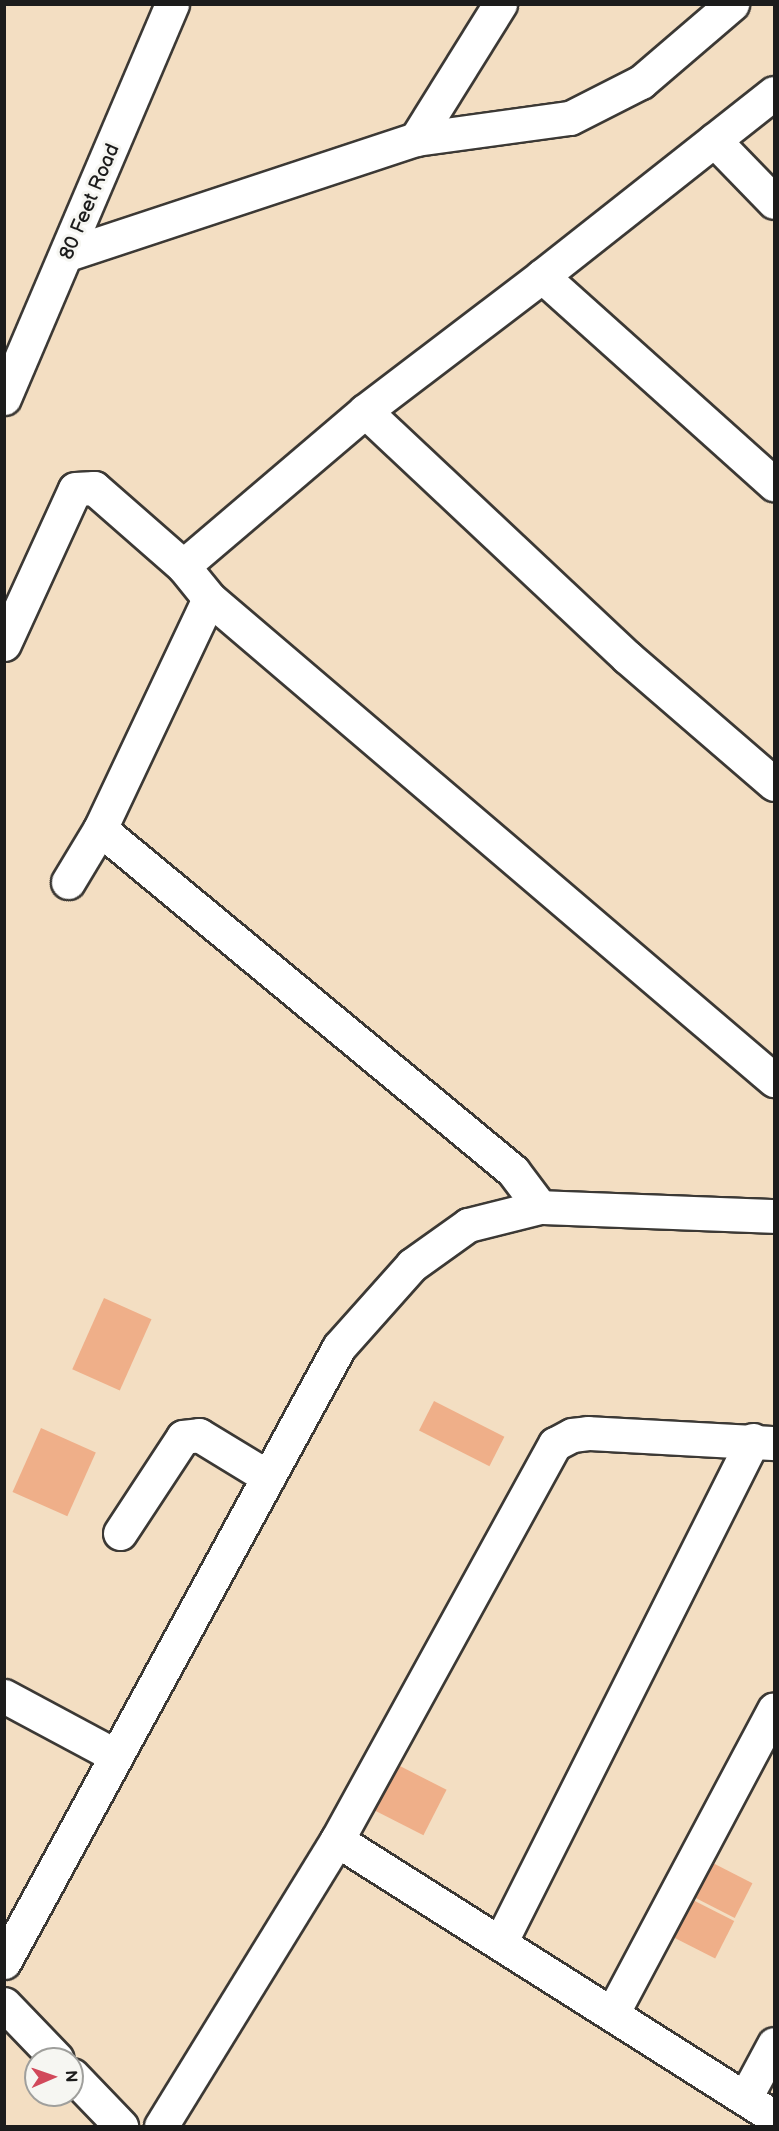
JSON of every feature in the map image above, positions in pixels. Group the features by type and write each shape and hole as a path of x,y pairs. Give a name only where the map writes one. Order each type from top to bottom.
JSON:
{"street":[{"name":"80 Feet Road","path":"4,398 68,254 172,4"},
{"path":"416,139 501,4"},
{"path":"68,254 416,139 570,118 641,82 732,4"},
{"path":"183,566 365,411 542,276 774,93"},
{"path":"714,140 774,202"},
{"path":"542,276 774,484"},
{"path":"365,411 627,657 774,784"},
{"path":"4,644 75,489 94,488 183,566 209,598 774,1080"},
{"path":"68,882 100,829 209,598"},
{"path":"100,829 513,1171 540,1207"},
{"path":"4,1962 339,1347 412,1265 468,1225 540,1207 774,1216"},
{"path":"160,2127 337,1840 555,1444 572,1435 588,1433 764,1441 500,1943"},
{"path":"120,1533 183,1437 199,1436 268,1477"},
{"path":"4,1696 116,1756"},
{"path":"612,2014 774,1709"},
{"path":"337,1840 774,2117"},
{"path":"4,2004 45,2047"},
{"path":"745,2098 774,2044"},
{"path":"84,2088 121,2127"}],"building":[{"path":"104,1298 152,1319 120,1390 72,1369"},
{"path":"434,1401 504,1437 489,1466 419,1430"},
{"path":"41,1428 96,1452 67,1516 13,1492"},
{"path":"394,1763 447,1790 423,1835 371,1808"},
{"path":"707,1860 752,1883 735,1918 689,1895"},
{"path":"687,1897 734,1921 715,1958 668,1934"}]}
